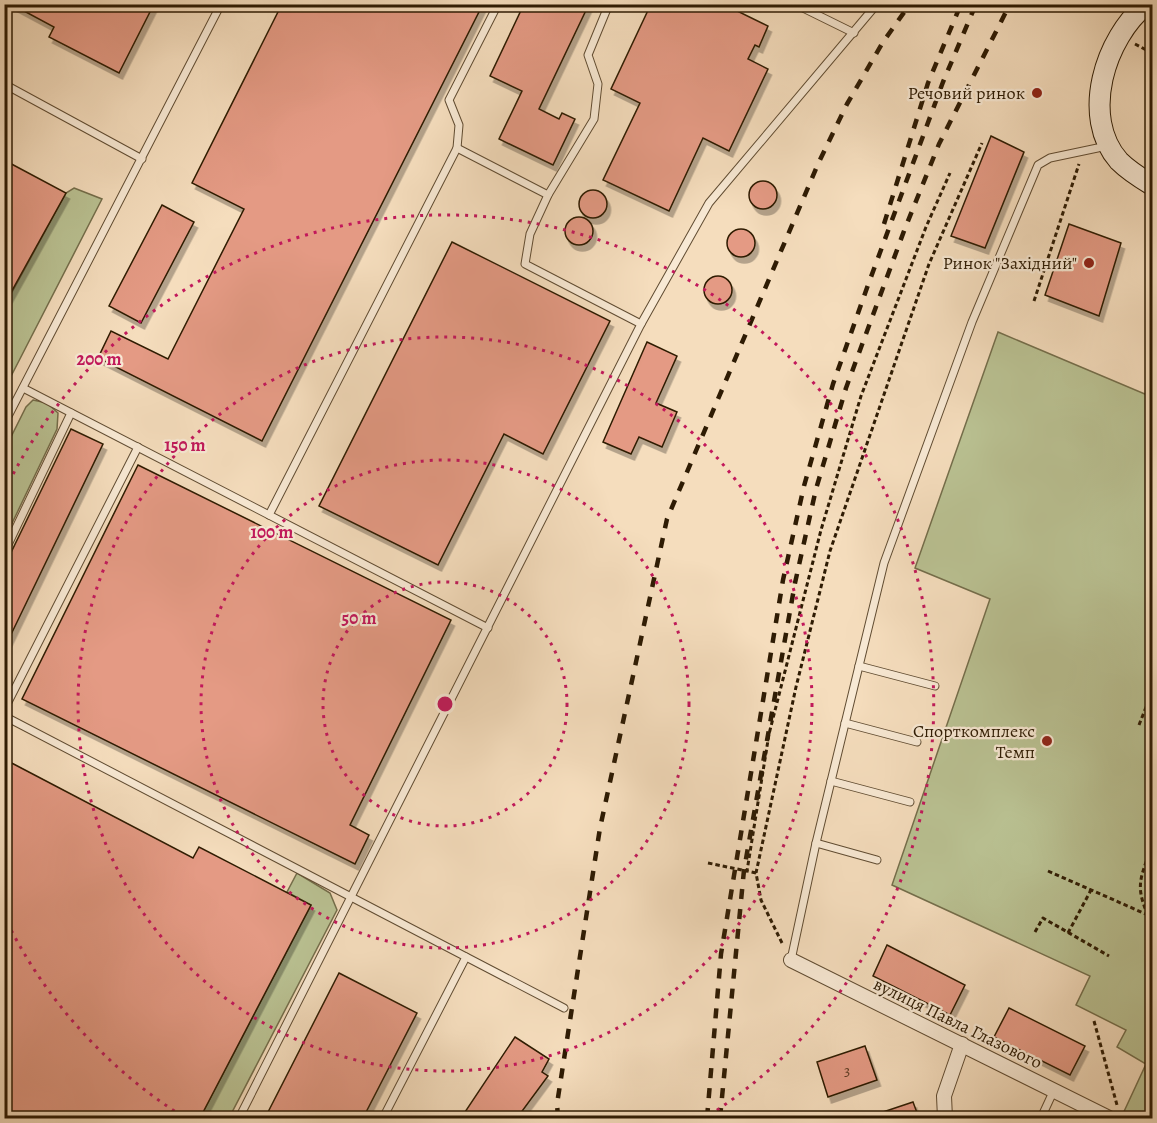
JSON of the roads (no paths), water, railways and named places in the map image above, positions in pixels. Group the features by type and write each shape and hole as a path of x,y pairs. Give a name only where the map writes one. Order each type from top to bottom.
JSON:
{"main road":[{"path":"1147,4 1122,30 1105,72 1101,125 1119,161 1152,185"}],"street":[{"name":"вулиця Павла Глазового","path":"791,960 1054,1090 1088,1114 1114,1115"},
{"path":"945,1119 944,1096 962,1044"}],"lane":[{"path":"4,424 221,4"},
{"path":"269,515 457,148 459,125 449,100 498,4"},
{"path":"609,4 588,55 598,84 594,120 548,195 530,234 525,264 641,324"},
{"path":"795,4 854,33"},
{"path":"239,1119 641,324 709,203 877,4"},
{"path":"4,84 142,159"},
{"path":"791,960 816,843 884,563 972,322 1038,165 1050,158 1110,146"},
{"path":"457,148 548,195"},
{"path":"23,388 488,628"},
{"path":"4,553 71,413"},
{"path":"4,710 138,447"},
{"path":"859,666 935,686"},
{"path":"4,716 564,1008"},
{"path":"845,723 916,742"},
{"path":"831,781 910,802"},
{"path":"816,843 877,860"},
{"path":"383,1119 466,957"},
{"path":"1041,1119 1054,1090"}],"railway":[{"path":"558,1118 557,1104 600,828 667,519 818,164 847,104 883,42 910,4"},
{"path":"884,224 928,83 961,4"},
{"path":"707,1118 721,954 783,580 804,486 833,384 868,285 943,82 976,4"},
{"path":"720,1118 744,870 795,583 816,489 846,388 904,231 939,144 1010,4"}],"place":[{"name":"Речовий ринок","path":"1037,93"},
{"name":"Ринок \"Західний\"","path":"1089,263"},
{"name":"Спорткомплекс Темп","path":"1047,741"}]}
